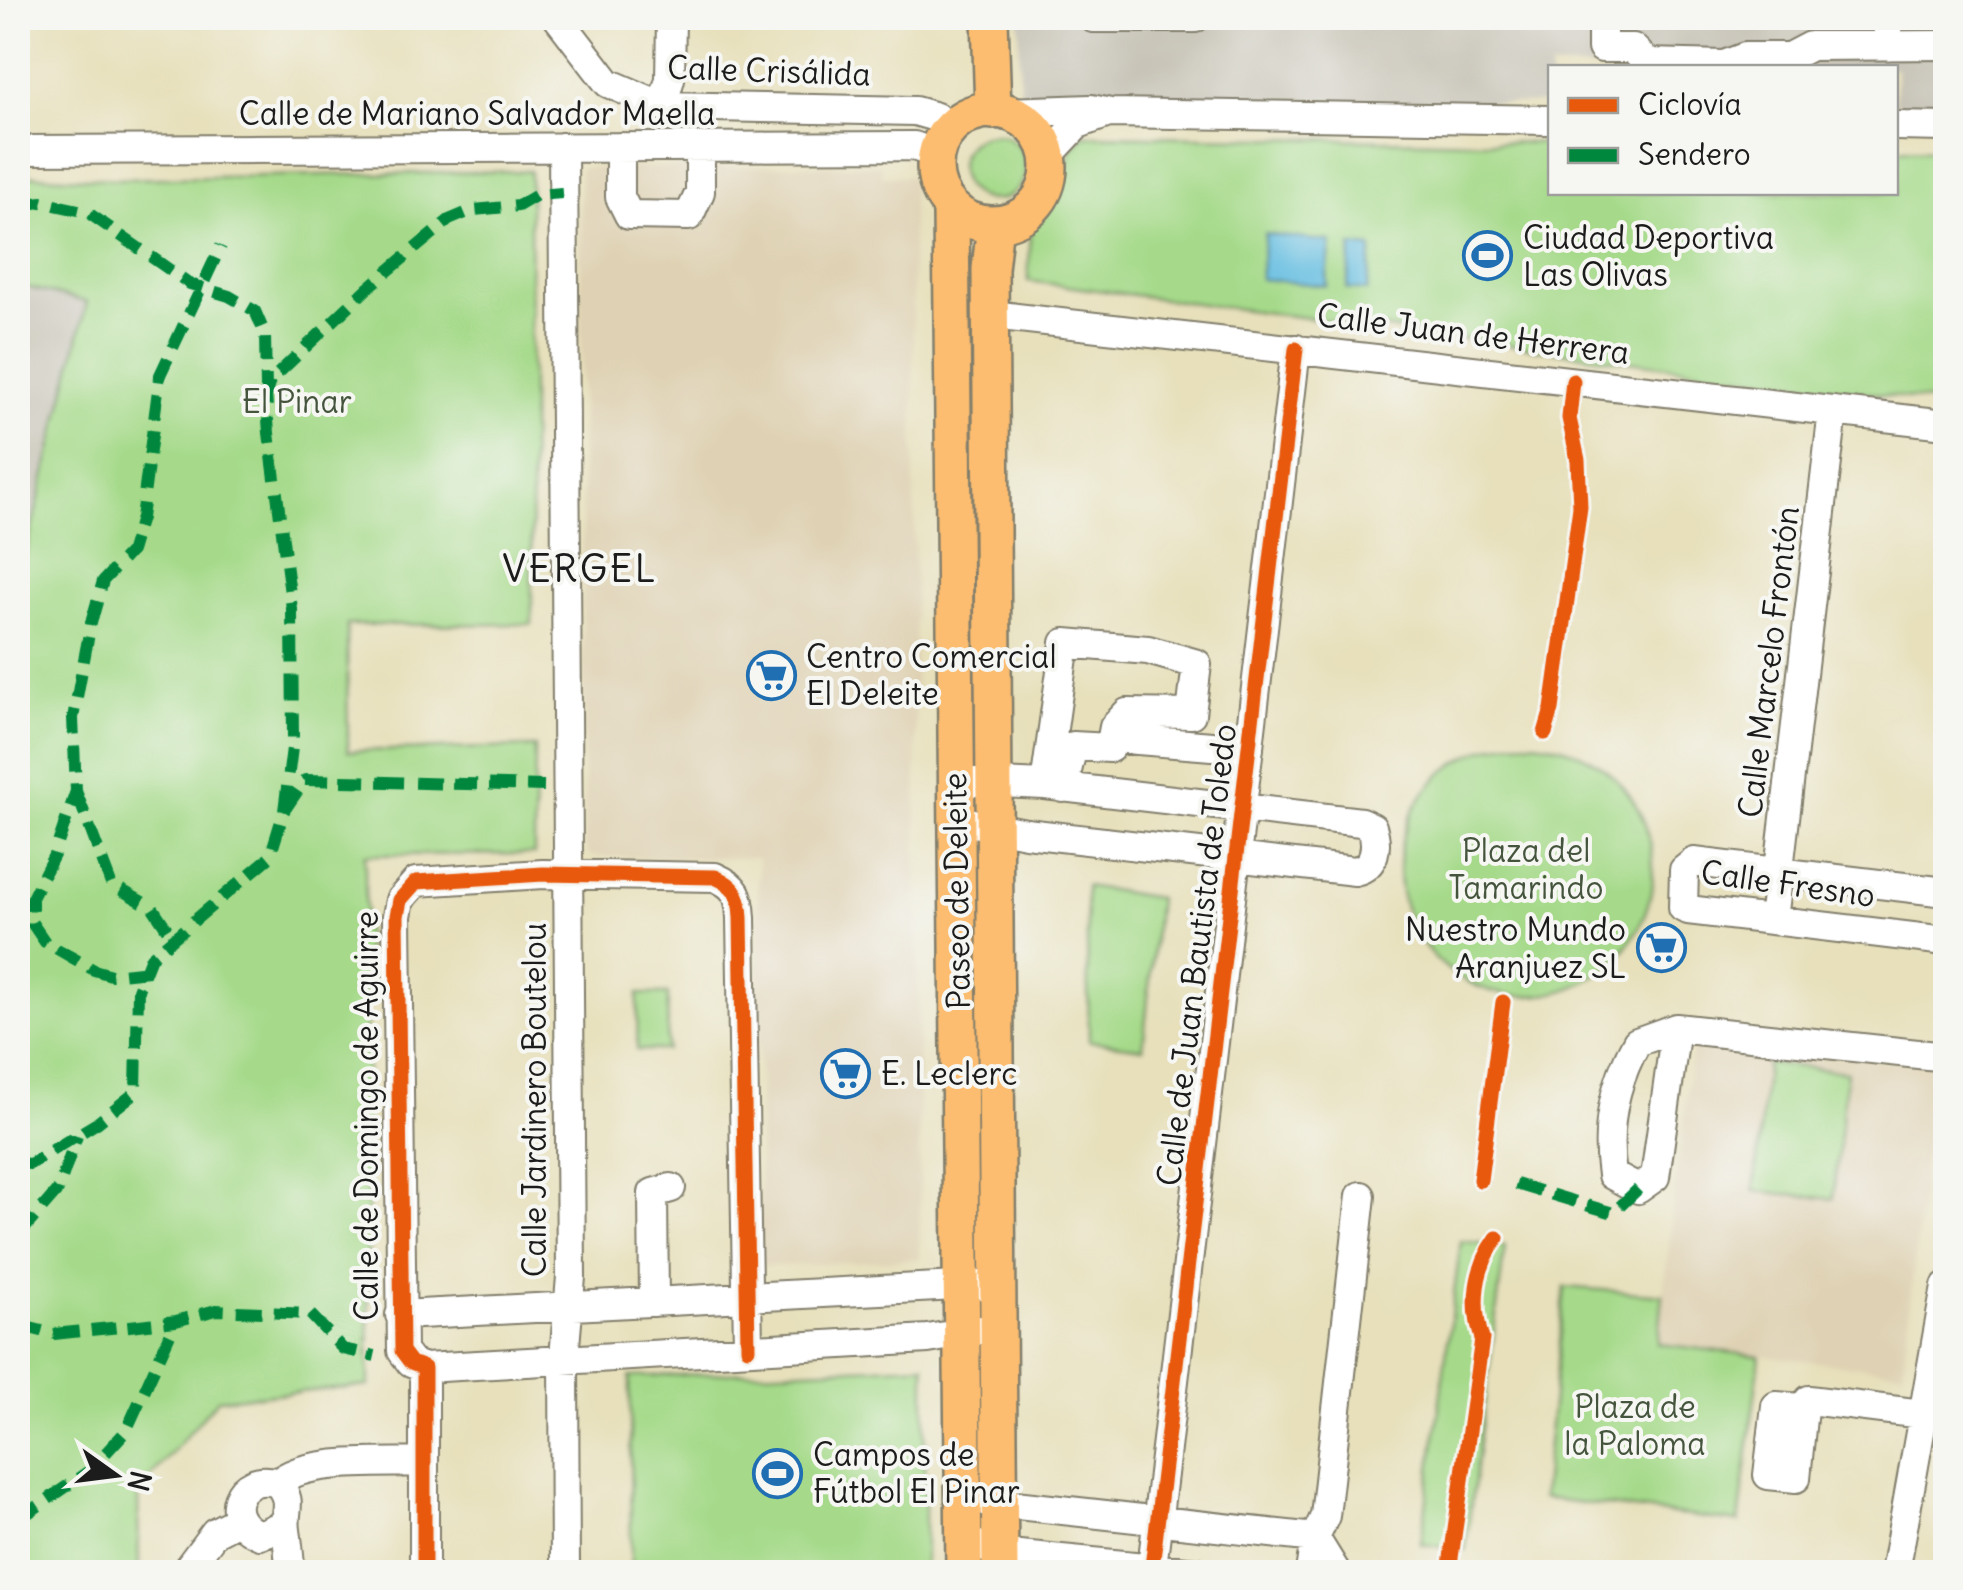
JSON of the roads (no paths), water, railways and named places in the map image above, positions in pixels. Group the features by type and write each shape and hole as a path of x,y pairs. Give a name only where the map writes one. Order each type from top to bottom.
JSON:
{"main road":[{"path":"990,18 1000,111"},
{"path":"1000,111 1032,126 1048,156 1042,194 1014,220 996,224 976,222 951,210 938,187 942,142 975,112 1000,111"},
{"name":"Paseo de Deleite","path":"951,210 957,804 978,1285 996,1323 1000,1563"},
{"name":"Paseo de Deleite","path":"964,1539 960,1333 978,1285 992,827 990,269 996,224"}],"street":[{"name":"Calle Crisálida","path":"558,18 608,83 662,106 915,111 936,117 942,142"},
{"path":"662,106 670,80 670,18"},
{"path":"1093,18 1196,18"},
{"path":"1602,18 1602,48 1633,48 1648,63 1724,65 1745,57 1789,57 1810,46 1946,45"},
{"path":"1888,18 1888,46"},
{"path":"1000,111 1091,109 1110,114 1548,120"},
{"path":"1048,156 1078,124 1110,114"},
{"path":"1898,126 1946,127"},
{"name":"Calle de Mariano Salvador Maella","path":"18,150 700,148 914,146 942,142"},
{"name":"Calle Jardinero Boutelou","path":"563,147 571,1306 564,1358 565,1572"},
{"path":"620,147 620,197 629,215 689,216 700,192 700,148"},
{"name":"Calle Juan de Herrera","path":"992,315 1946,424"},
{"name":"Calle de Juan Bautista de Toledo","path":"1152,1567 1296,349"},
{"name":"Calle Marcelo Frontón","path":"1773,920 1833,411"},
{"path":"1074,640 1148,650 1197,664 1191,714 1136,710 1119,721 1110,748 1073,746 1054,787 1065,643 1074,640"},
{"path":"1112,738 1249,749"},
{"path":"968,782 992,782 1361,822 1372,827 1376,838 1372,860 1355,871 992,827 957,804 968,782"},
{"name":"Calle Fresno","path":"1946,892 1694,862 1684,870 1683,908 1946,941"},
{"path":"570,876 715,877 733,885 740,898 748,1348"},
{"name":"Calle de Domingo de Aguirre","path":"424,1368 411,1363 402,1352 397,916 408,888 428,878 570,876"},
{"path":"1676,1028 1655,1177 1638,1189 1612,1175 1608,1146 1620,1072 1637,1042 1676,1028 1946,1057"},
{"path":"654,1302 653,1193 671,1188"},
{"path":"1310,1572 1315,1538 1325,1516 1362,1196"},
{"path":"400,1315 978,1285"},
{"path":"1895,1572 1946,1286"},
{"path":"424,1572 424,1368 928,1339 996,1323"},
{"path":"1803,1408 1809,1400 1922,1414"},
{"path":"278,1484 290,1471 312,1467 424,1462"},
{"path":"284,1524 260,1535 238,1520 234,1506 239,1492 264,1479 278,1484 288,1495 290,1510 284,1524 290,1572"},
{"path":"1197,1572 1000,1563 964,1539 999,1502 1315,1538"},
{"path":"185,1572 216,1532 238,1520"},
{"path":"1315,1538 1336,1572"}],"water":[{"path":"1265,234 1331,242 1326,286 1260,279"},
{"path":"1352,246 1372,248 1367,291 1347,289"}],"place":[{"name":"Ciudad Deportiva Las Olivas","path":"1488,256"},
{"name":"Centro Comercial El Deleite","path":"771,675"},
{"name":"Nuestro Mundo Aranjuez SL","path":"1661,948"},
{"name":"E. Leclerc","path":"846,1074"},
{"name":"Campos de Fútbol El Pinar","path":"778,1473"}],"district":[{"name":"VERGEL","path":"580,569"}],"park label":[{"name":"El Pinar","path":"297,402"},
{"name":"Plaza del Tamarindo","path":"1526,870"},
{"name":"Plaza de la Paloma","path":"1635,1426"}]}
